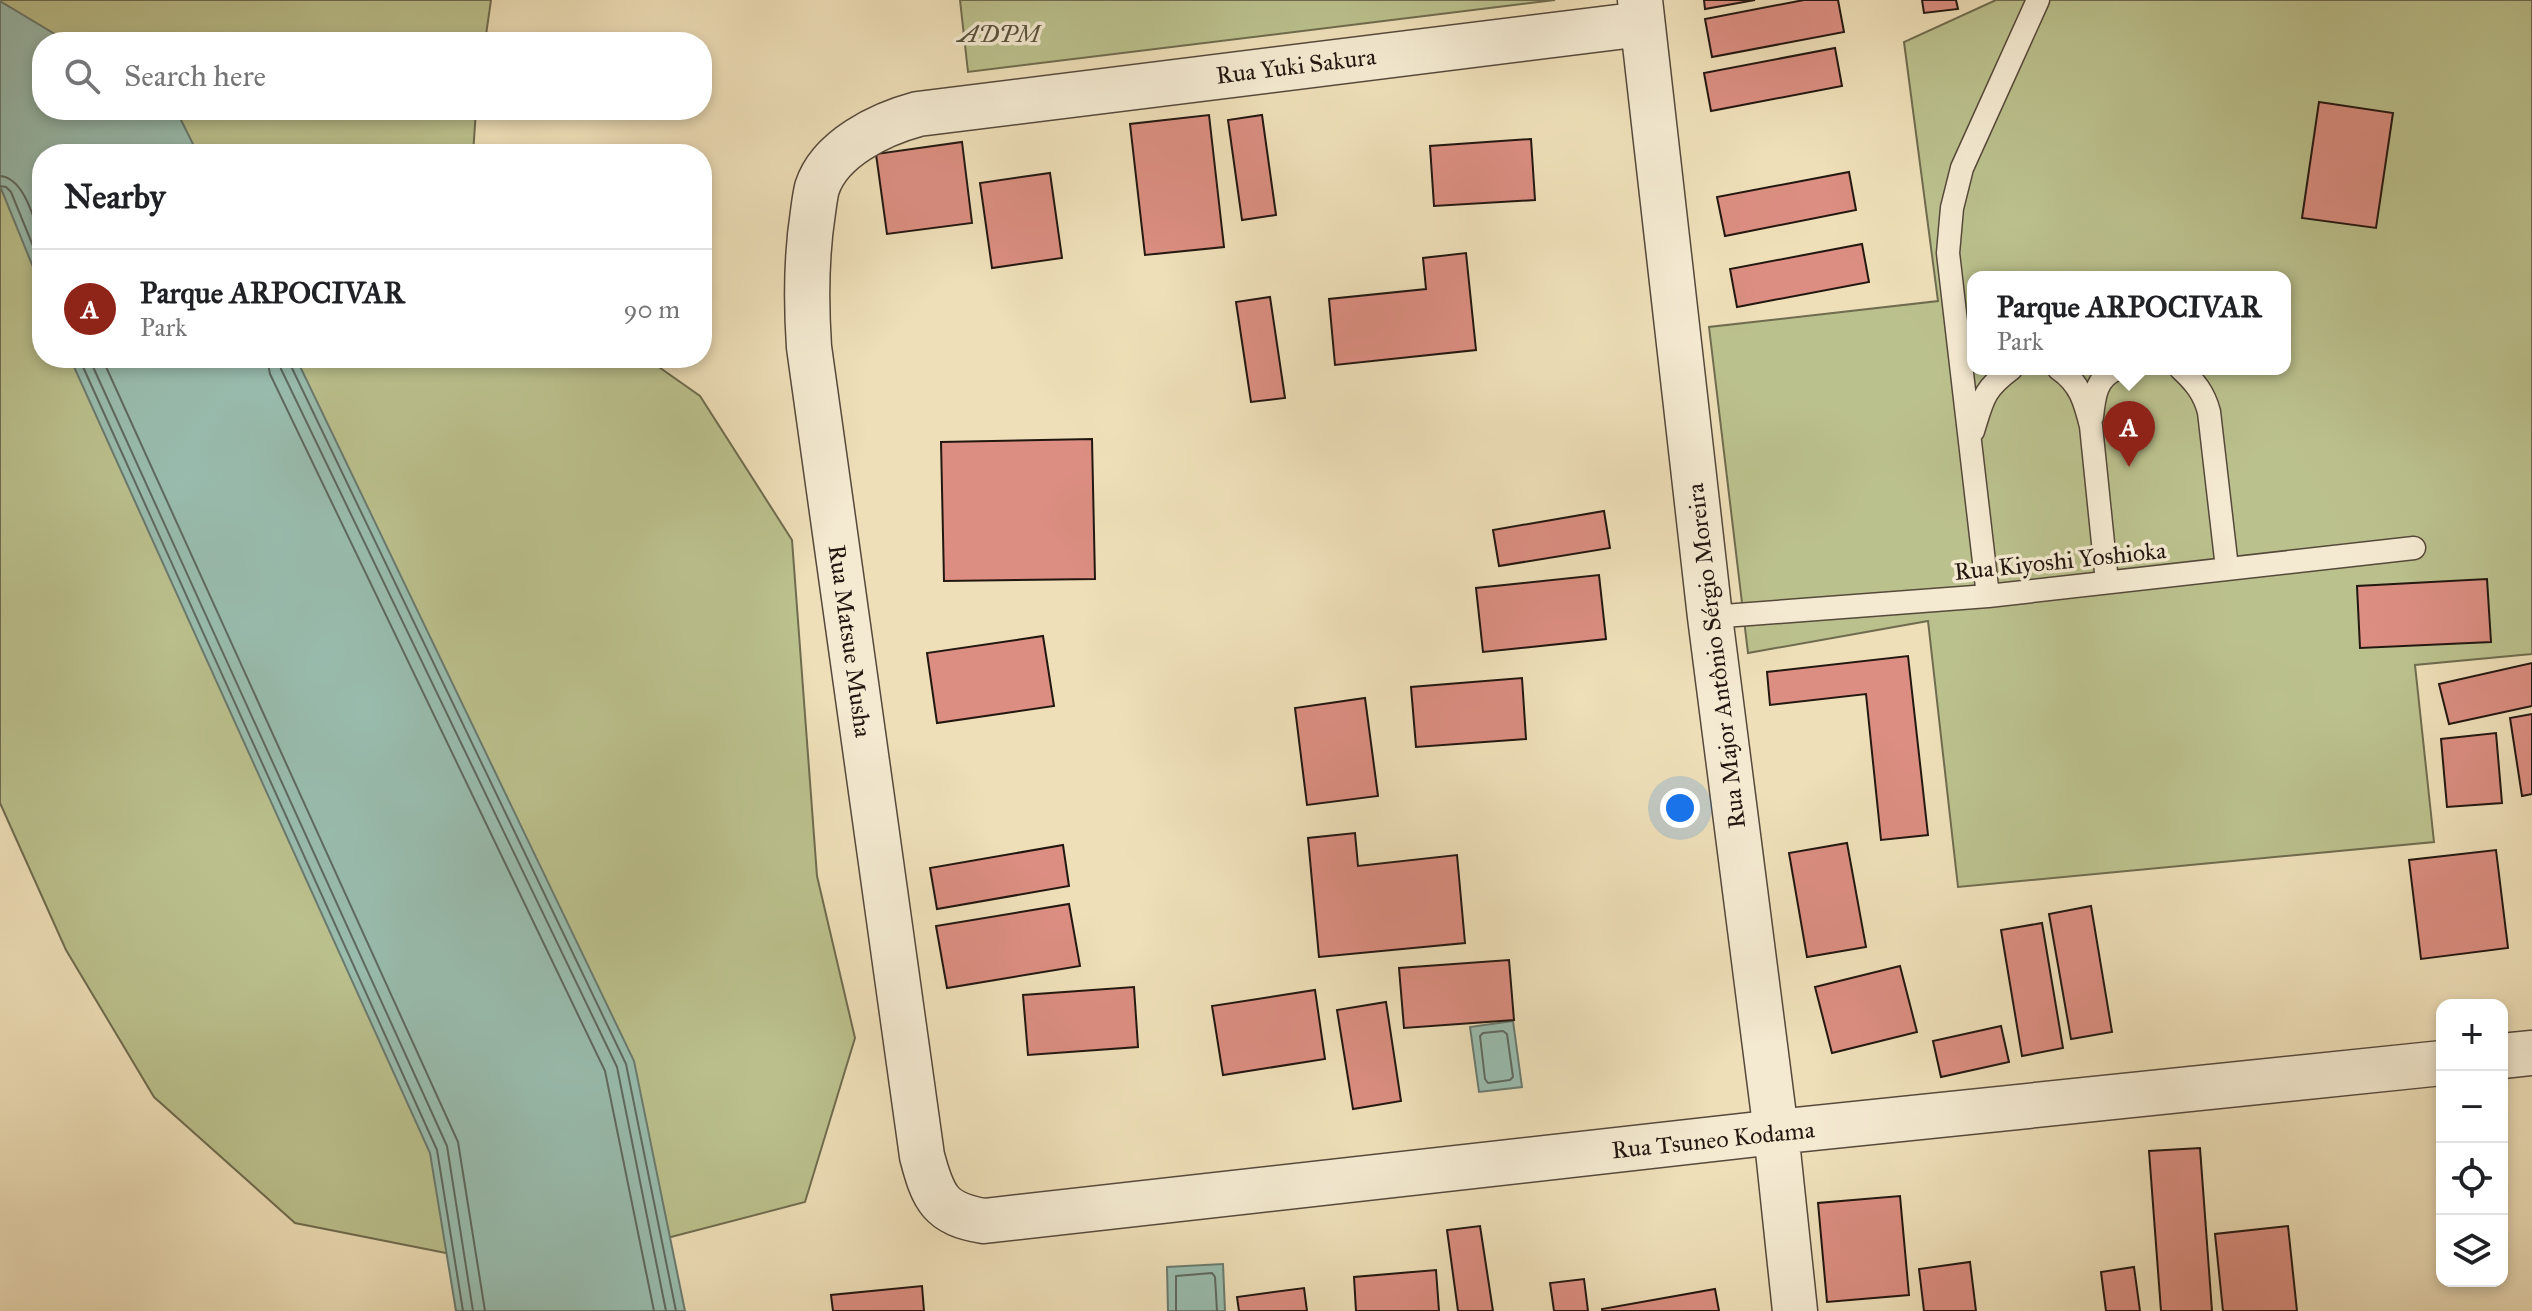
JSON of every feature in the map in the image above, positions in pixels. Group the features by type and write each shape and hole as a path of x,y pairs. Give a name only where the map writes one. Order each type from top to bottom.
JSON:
{"street":[{"name":"Rua Yuki Sakura","path":"950,109 1641,12"},
{"name":"Rua Major Antônio Sérgio Moreira","path":"1641,12 1710,617 1776,1132 1795,1311"},
{"name":"Rua Matsue Musha","path":"950,109 894,121 855,143 832,162 817,187 807,247 807,310 809,347 922,1156 930,1185 944,1206 960,1217 984,1221"},
{"path":"2508,1055 2532,1053"},
{"name":"Rua Tsuneo Kodama","path":"984,1221 1776,1132 2436,1064"}],"lane":[{"path":"1988,596 1948,253 1952,208 1962,168 2038,0"},
{"path":"1970,440 1985,393 2003,375"},
{"path":"2066,375 2076,383 2085,401 2091,426 2107,582"},
{"path":"2091,426 2095,393 2107,375"},
{"path":"2187,375 2204,396 2209,412 2227,568"},
{"name":"Rua Kiyoshi Yoshioka","path":"1710,617 1988,596 2414,548"}],"green space":[{"path":"0,0 491,0 486,32 32,32 32,120 475,120 474,144 32,144 32,368 660,368 700,396 792,540 817,876 855,1038 805,1202 644,1244 471,1258 295,1223 154,1097 66,950 0,803"},
{"name":"ADPM","path":"960,0 1555,0 968,72"},
{"path":"1996,0 2532,0 2532,654 2415,665 2434,842 1958,887 1928,621 1748,653 1709,327 1938,301 1904,42"}],"water":[{"path":"0,1 51,32 32,32 32,120 181,120 193,144 32,144 32,264 0,186"},
{"path":"75,368 301,368 634,1061 685,1311 456,1311 430,1153"},
{"path":"1513,1021 1522,1087 1479,1092 1470,1027"},
{"path":"1223,1264 1225,1311 1168,1311 1167,1267"}],"building":[{"path":"1704,0 1755,0 1705,9"},
{"path":"1804,0 1838,0 1844,32 1712,57 1705,19"},
{"path":"1922,0 1956,0 1958,9 1924,13"},
{"path":"1835,48 1842,86 1711,111 1704,73"},
{"path":"2319,102 2393,113 2376,228 2302,218"},
{"path":"1209,115 1224,247 1145,255 1130,124"},
{"path":"1262,115 1276,215 1242,220 1228,120"},
{"path":"1531,139 1535,200 1434,206 1430,146"},
{"path":"962,142 972,223 887,234 876,154"},
{"path":"1849,172 1856,210 1725,236 1717,197"},
{"path":"1050,173 1062,258 992,268 980,183"},
{"path":"1862,244 1869,282 1737,307 1730,269"},
{"path":"1466,253 1476,350 1335,365 1329,299 1426,289 1423,258"},
{"path":"1270,297 1285,398 1251,402 1236,302"},
{"path":"1092,439 1095,579 944,581 941,442"},
{"path":"1604,511 1610,548 1499,566 1493,530"},
{"path":"1599,575 1606,639 1483,652 1476,588"},
{"path":"2487,579 2491,642 2360,648 2357,586"},
{"path":"1043,636 1054,706 937,723 927,653"},
{"path":"1908,656 1928,835 1881,840 1866,694 1770,705 1767,672"},
{"path":"2532,663 2532,706 2449,724 2439,684"},
{"path":"1522,678 1526,739 1416,747 1411,687"},
{"path":"1365,698 1378,796 1307,805 1295,708"},
{"path":"2532,714 2532,794 2522,796 2510,718"},
{"path":"2496,733 2502,803 2447,807 2441,739"},
{"path":"1355,833 1358,866 1457,855 1465,943 1319,957 1308,838"},
{"path":"1847,843 1866,947 1807,957 1789,853"},
{"path":"1063,845 1069,886 937,909 930,868"},
{"path":"2496,850 2508,948 2421,959 2409,860"},
{"path":"1069,904 1080,966 947,988 936,926"},
{"path":"2091,906 2112,1032 2071,1039 2049,914"},
{"path":"2042,923 2063,1048 2022,1056 2001,930"},
{"path":"1509,960 1514,1020 1404,1028 1399,968"},
{"path":"1900,966 1917,1032 1832,1053 1815,987"},
{"path":"1134,987 1138,1047 1028,1055 1023,995"},
{"path":"1315,990 1325,1059 1223,1075 1212,1006"},
{"path":"1386,1002 1401,1101 1353,1109 1337,1010"},
{"path":"2001,1026 2009,1062 1941,1077 1933,1041"},
{"path":"2200,1148 2212,1311 2161,1311 2149,1151"},
{"path":"1900,1196 1909,1295 1827,1302 1818,1203"},
{"path":"1480,1226 1493,1311 1458,1311 1447,1230"},
{"path":"2288,1226 2297,1311 2223,1311 2215,1234"},
{"path":"1970,1262 1976,1311 1924,1311 1919,1269"},
{"path":"2134,1267 2140,1311 2106,1311 2101,1272"},
{"path":"1436,1270 1439,1311 1356,1311 1354,1277"},
{"path":"1584,1279 1588,1311 1554,1311 1550,1283"},
{"path":"922,1286 924,1311 833,1311 831,1295"},
{"path":"1304,1288 1307,1311 1239,1311 1237,1297"},
{"path":"1715,1289 1719,1311 1602,1311 1602,1309"}],"place":[{"name":"Parque ARPOCIVAR","path":"2129,467"}]}
